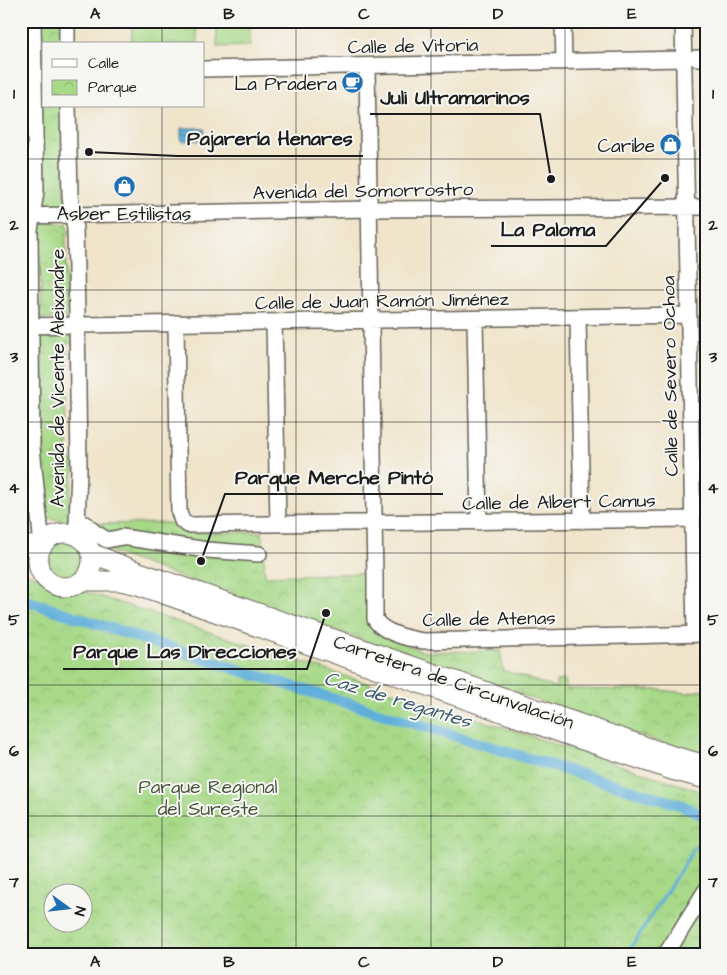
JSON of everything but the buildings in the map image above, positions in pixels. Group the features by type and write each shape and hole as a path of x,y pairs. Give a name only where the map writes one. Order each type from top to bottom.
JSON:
{"main road":[{"path":"61,534 72,534 86,539 92,566 87,577 76,586 60,587 46,580 30,564 50,538 61,534"},
{"name":"Carretera de Circunvalación","path":"86,539 139,572 673,756 706,765"},
{"path":"21,545 42,546"},
{"name":"Carretera de Circunvalación","path":"82,582 120,581 138,585 572,737 672,770 706,779"}],"street":[{"name":"Avenida de Vicente Aleixandre","path":"33,21 36,191 26,216 26,326 32,448 42,546"},
{"path":"67,21 67,42"},
{"path":"563,21 564,62"},
{"name":"Calle de Severo Ochoa","path":"683,21 695,59 686,207 692,519 700,634"},
{"name":"Calle de Vitoria","path":"205,69 695,59"},
{"name":"Calle de Atenas","path":"367,66 376,619 383,628 412,639 424,641 700,634"},
{"name":"Avenida de Vicente Aleixandre","path":"68,108 70,197 72,216 76,229 79,470 77,524 86,539"},
{"name":"Avenida del Somorrostro","path":"26,216 369,209 706,206"},
{"name":"Calle de Juan Ramón Jiménez","path":"26,326 688,315"},
{"path":"578,317 582,521"},
{"path":"475,318 479,522"},
{"path":"274,322 278,524"},
{"path":"176,323 179,512 187,535"},
{"path":"21,540 30,533 38,518"},
{"name":"Calle de Albert Camus","path":"187,535 278,524 692,519"},
{"path":"86,539 94,532 107,540 122,531 187,535 217,551 259,554"},
{"path":"217,551 232,544 232,532"},
{"path":"211,533 217,551"},
{"path":"666,954 706,890"}],"green space":[{"path":"37,21 63,21 64,42 42,42 42,108 65,108 65,204 61,208 45,209 41,206"},
{"path":"131,21 197,21 197,42 132,42"},
{"path":"217,21 250,21 250,46 217,47"},
{"path":"48,222 67,224 72,238 66,233 66,301 74,309 72,318 36,319 34,303 41,309 40,240 33,233 36,225"},
{"path":"39,332 70,332 75,347 67,341 68,457 75,464 69,499 69,522 45,517 36,455 44,457 42,346 34,340"},
{"path":"169,523 192,533 262,532 265,576 368,573 379,633 416,649 426,652 500,651 503,670 556,688 556,681 565,680 566,689 660,690 687,693 706,689 706,758 216,590 98,547 88,535 86,524"},
{"path":"60,541 68,541 75,544 81,550 84,561 81,572 75,578 68,581 60,581 53,578 47,572 44,565 44,557 47,550 53,544"},
{"name":"Parque Regional del Sureste","path":"21,571 706,793 706,954 21,954"}],"water":[{"path":"181,128 204,128 204,140 181,141"}],"waterway":[{"name":"Caz de regantes","path":"21,599 229,667 681,805 706,817"},
{"name":"Caz de regantes","path":"627,954 706,830"}],"place":[{"name":"La Pradera","path":"353,83"},
{"name":"Caribe","path":"671,145"},
{"name":"Pajarería Henares","path":"89,152"},
{"name":"La Paloma","path":"665,178"},
{"name":"Juli Ultramarinos","path":"551,179"},
{"name":"Asber Estilistas","path":"124,187"},
{"name":"Parque Merche Pintó","path":"201,561"},
{"name":"Parque Las Direcciones","path":"326,613"}]}
